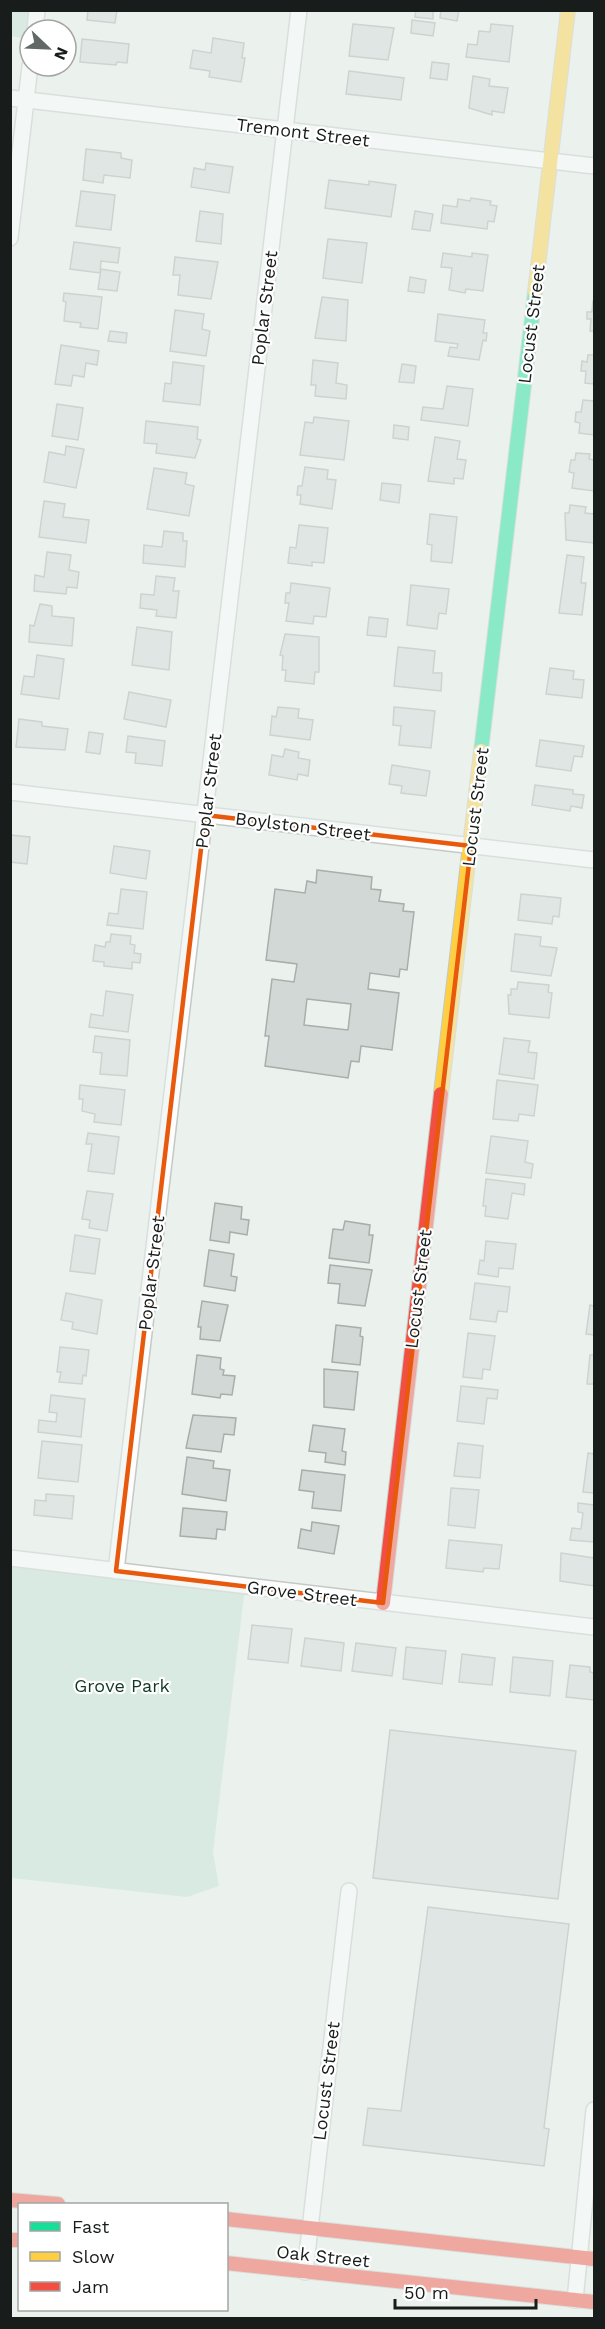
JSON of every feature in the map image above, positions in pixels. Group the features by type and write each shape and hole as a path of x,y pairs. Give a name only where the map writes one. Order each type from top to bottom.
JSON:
{"street":[{"name":"Poplar Street","path":"116,1570 299,10"},
{"name":"Locust Street","path":"383,1603 386,1558 568,10"},
{"path":"10,237 29,78"},
{"name":"Tremont Street","path":"10,98 594,166"},
{"name":"Boylston Street","path":"10,792 594,860"},
{"name":"Grove Street","path":"10,1558 594,1627"},
{"name":"Locust Street","path":"305,2272 349,1891"},
{"path":"575,2300 594,2110"},
{"path":"10,2200 39,2203"},
{"name":"Oak Street","path":"228,2219 594,2259"},
{"name":"Oak Street","path":"228,2263 594,2302"}],"highlighted area":[{"path":"205,815 471,846 383,1603 116,1571"}],"green space":[{"path":"10,11 33,11 32,18 18,18 18,37 11,36"},
{"name":"Grove Park","path":"11,1560 245,1588 213,1852 219,1886 187,1897 11,1878"}],"building":[{"path":"88,10 117,10 115,23 87,20"},
{"path":"416,10 433,10 433,19 415,17"},
{"path":"441,10 459,10 457,21 440,18"},
{"path":"412,20 435,23 433,36 411,33"},
{"path":"353,24 394,28 388,60 349,56"},
{"path":"491,24 513,26 509,62 466,57 468,44 477,45 479,31 490,32"},
{"path":"213,38 244,43 242,58 245,58 241,82 209,77 210,71 190,68 193,50 211,53"},
{"path":"82,39 129,44 127,63 117,62 116,65 80,62"},
{"path":"432,62 449,64 447,80 430,78"},
{"path":"349,71 404,78 401,100 346,94"},
{"path":"473,76 490,79 489,86 508,88 504,113 492,111 492,115 469,108"},
{"path":"86,149 121,153 121,158 132,160 130,178 104,175 103,183 83,180"},
{"path":"206,163 233,167 229,193 191,187 194,168 205,170"},
{"path":"329,180 369,185 369,181 396,185 391,217 325,208"},
{"path":"81,191 115,195 111,230 76,226"},
{"path":"471,198 491,201 490,205 497,206 494,222 488,221 487,229 441,223 443,205 457,207 458,199 470,201"},
{"path":"200,211 223,214 221,244 196,241"},
{"path":"415,211 433,214 430,231 412,229"},
{"path":"328,239 367,243 362,283 323,278"},
{"path":"74,242 120,248 118,263 101,261 100,273 70,269"},
{"path":"443,253 472,257 472,253 488,255 483,291 466,289 465,293 449,290 452,268 441,267"},
{"path":"175,257 218,262 211,299 178,295 180,275 173,275"},
{"path":"101,269 120,272 117,291 98,289"},
{"path":"410,277 426,280 424,293 408,291"},
{"path":"64,293 102,297 98,329 80,327 81,323 64,321 66,302 63,301"},
{"path":"322,297 348,300 346,341 315,338"},
{"path":"593,301 594,331 590,331 591,319 587,319 587,312 592,312"},
{"path":"175,310 204,314 202,329 210,331 206,356 170,351"},
{"path":"438,314 485,320 483,333 487,333 486,341 483,340 479,360 448,356 450,347 457,348 458,344 435,341"},
{"path":"110,331 127,333 126,343 108,341"},
{"path":"61,345 99,351 97,365 86,363 84,377 73,375 71,386 55,384"},
{"path":"588,355 594,355 594,384 585,383 586,371 581,371 582,361 587,362"},
{"path":"313,360 338,363 336,383 347,385 346,399 315,396 316,385 311,385"},
{"path":"173,362 204,366 200,405 163,401 165,383 171,384"},
{"path":"402,364 416,366 414,383 399,382"},
{"path":"447,386 473,389 468,426 421,420 423,407 443,409"},
{"path":"583,400 594,401 594,435 579,433 580,423 575,422 576,412 581,412"},
{"path":"57,404 83,408 78,440 52,436"},
{"path":"314,417 349,421 344,460 300,455 305,422 313,423"},
{"path":"146,421 198,427 197,439 201,440 195,458 156,453 157,444 144,443"},
{"path":"394,425 409,427 408,440 393,438"},
{"path":"435,437 460,441 457,459 466,460 463,479 454,478 454,484 428,481"},
{"path":"66,446 84,449 76,488 44,482 49,452 65,455"},
{"path":"576,453 590,454 589,459 594,460 594,491 572,488 574,473 569,472 571,460 575,460"},
{"path":"305,467 328,470 327,479 336,480 332,509 300,504 301,495 297,495 298,486 302,486"},
{"path":"154,468 187,473 185,484 194,486 189,516 147,509"},
{"path":"382,483 401,485 399,503 380,500"},
{"path":"44,501 65,504 63,517 89,520 86,543 39,537"},
{"path":"570,505 586,507 585,513 594,514 594,543 566,540 565,513 569,513"},
{"path":"430,514 457,517 452,563 431,561 432,545 427,544"},
{"path":"299,525 328,528 324,563 312,562 312,566 288,563 290,547 296,548"},
{"path":"164,531 183,533 183,541 187,541 185,567 143,563 144,545 162,547"},
{"path":"47,552 71,555 69,570 79,572 77,588 67,587 66,594 34,591 35,575 44,577"},
{"path":"567,555 584,557 581,583 586,583 582,615 559,613"},
{"path":"156,576 175,578 173,591 179,591 176,618 156,616 157,610 140,608 141,594 154,595"},
{"path":"291,583 330,588 326,617 314,616 313,624 286,621 289,603 285,603 286,593 290,593"},
{"path":"411,585 449,589 446,614 439,613 437,629 407,625"},
{"path":"40,604 52,606 52,616 74,618 72,646 29,642 30,625 34,626"},
{"path":"369,617 388,619 386,637 367,635"},
{"path":"137,627 172,632 169,670 132,665"},
{"path":"285,634 319,637 319,672 315,672 314,684 285,681 286,670 282,670 283,656 280,655"},
{"path":"398,647 435,651 433,673 442,673 441,691 394,686"},
{"path":"37,655 64,659 59,699 21,694 24,676 34,677"},
{"path":"550,668 574,671 573,679 584,680 582,698 546,694"},
{"path":"129,692 171,700 166,727 124,719"},
{"path":"278,707 299,709 298,718 313,720 310,740 270,735 272,716 276,717"},
{"path":"394,707 435,711 431,748 399,745 401,726 393,725"},
{"path":"19,719 42,722 42,726 68,729 65,750 16,747"},
{"path":"89,732 103,734 100,754 86,752"},
{"path":"128,736 165,741 162,766 135,763 136,753 126,752"},
{"path":"540,740 584,746 582,757 574,756 571,771 536,766"},
{"path":"285,749 299,752 298,758 310,760 308,776 298,774 297,780 269,775 272,755 283,757"},
{"path":"392,765 430,771 426,796 401,793 402,786 389,784"},
{"path":"535,785 573,790 573,794 584,795 582,808 571,806 570,811 532,805"},
{"path":"10,835 30,837 27,864 10,862"},
{"path":"114,846 150,851 146,879 110,873"},
{"path":"317,870 372,877 371,889 381,890 379,901 404,904 403,911 414,912 407,970 400,969 399,977 370,973 368,989 399,993 392,1050 361,1046 359,1062 351,1061 348,1078 265,1066 269,1036 265,1036 272,979 294,982 297,964 266,960 275,889 305,893 307,881 316,883","holes":["307,999 351,1004 348,1030 304,1025"]},
{"path":"121,889 147,892 143,929 107,925 109,913 118,914"},
{"path":"521,894 561,898 559,917 553,916 552,924 518,920"},
{"path":"111,934 131,936 130,944 135,945 134,953 141,954 140,963 132,962 132,969 104,966 104,962 93,961 95,945 105,947 106,942 110,942"},
{"path":"515,934 541,937 540,946 557,948 551,976 511,971"},
{"path":"518,982 549,985 548,992 552,993 549,1018 509,1014 508,995 511,995 511,989 517,989"},
{"path":"106,991 133,995 128,1032 89,1027 91,1014 103,1016"},
{"path":"95,1036 130,1040 127,1076 100,1074 102,1053 93,1052"},
{"path":"504,1038 530,1041 528,1052 537,1053 534,1079 499,1074"},
{"path":"497,1080 538,1085 534,1116 519,1114 518,1121 493,1119"},
{"path":"80,1085 125,1090 121,1125 94,1122 95,1114 82,1111 83,1099 79,1099"},
{"path":"88,1133 119,1137 114,1174 88,1171 92,1144 86,1144"},
{"path":"491,1136 528,1141 525,1162 533,1164 531,1178 486,1173"},
{"path":"486,1179 525,1184 524,1195 512,1193 508,1219 485,1216 486,1206 483,1206"},
{"path":"87,1191 113,1194 107,1231 89,1228 90,1220 82,1219"},
{"path":"215,1203 242,1207 241,1219 249,1220 247,1235 230,1232 229,1243 210,1240"},
{"path":"345,1221 370,1225 369,1235 373,1235 369,1263 329,1258 333,1229 343,1230"},
{"path":"75,1235 100,1239 95,1274 70,1271"},
{"path":"486,1241 516,1244 513,1269 499,1268 498,1277 478,1274 480,1260 484,1261"},
{"path":"209,1250 234,1254 231,1276 237,1277 235,1291 204,1286"},
{"path":"330,1265 372,1270 365,1306 338,1303 340,1284 328,1283"},
{"path":"475,1283 510,1287 507,1312 498,1311 496,1322 470,1319"},
{"path":"66,1293 102,1300 97,1334 72,1329 73,1322 61,1320"},
{"path":"202,1301 228,1305 220,1341 200,1339 201,1327 198,1327"},
{"path":"590,1305 594,1306 594,1335 586,1334"},
{"path":"336,1325 361,1328 360,1336 363,1337 360,1365 332,1362"},
{"path":"468,1333 495,1336 490,1370 483,1369 482,1379 463,1377"},
{"path":"60,1347 89,1350 86,1376 83,1375 82,1384 59,1382 61,1372 57,1372"},
{"path":"197,1355 221,1358 220,1369 224,1370 223,1375 235,1376 232,1395 221,1394 220,1398 192,1394"},
{"path":"590,1355 594,1355 594,1384 587,1384"},
{"path":"324,1369 358,1372 354,1410 324,1407"},
{"path":"461,1386 498,1390 497,1399 487,1398 484,1424 457,1421"},
{"path":"51,1395 85,1399 81,1437 38,1432 39,1420 56,1422 57,1413 49,1412"},
{"path":"193,1415 236,1418 234,1435 224,1434 221,1452 186,1448"},
{"path":"313,1425 345,1429 342,1451 346,1452 345,1465 325,1462 326,1453 309,1451"},
{"path":"42,1441 82,1445 78,1482 38,1478"},
{"path":"458,1443 483,1446 480,1478 454,1476"},
{"path":"588,1453 594,1454 594,1493 583,1492"},
{"path":"187,1457 214,1461 213,1468 230,1470 226,1501 182,1494"},
{"path":"302,1470 345,1475 341,1511 312,1508 314,1492 299,1490"},
{"path":"451,1488 479,1490 475,1528 448,1525"},
{"path":"46,1494 74,1496 72,1519 34,1515 35,1500 46,1501"},
{"path":"578,1503 594,1505 594,1542 570,1540 572,1528 581,1529 583,1513 578,1512"},
{"path":"183,1508 227,1512 225,1530 217,1529 216,1539 180,1536"},
{"path":"312,1522 339,1526 334,1554 298,1548 301,1529 311,1531"},
{"path":"449,1540 502,1545 499,1569 484,1568 483,1572 446,1568"},
{"path":"561,1553 594,1558 594,1586 560,1581"},
{"path":"252,1625 292,1629 288,1663 248,1659"},
{"path":"305,1638 344,1643 341,1671 301,1666"},
{"path":"356,1643 396,1648 392,1676 352,1671"},
{"path":"406,1647 446,1651 442,1684 403,1679"},
{"path":"462,1654 495,1658 492,1685 459,1682"},
{"path":"513,1657 553,1661 550,1696 510,1692"},
{"path":"570,1665 590,1667 590,1672 594,1673 594,1700 566,1697"},
{"path":"390,1730 576,1751 558,1899 373,1878"},
{"path":"428,1907 569,1924 544,2128 549,2129 544,2166 363,2145 368,2108 401,2111"}],"traffic: fast":[{"path":"481,751 535,292"}],"traffic: slow":[{"path":"535,292 568,10"},
{"path":"441,1094 481,751"}],"traffic: jam":[{"path":"383,1603 441,1094"},
{"path":"10,2200 46,2203"},
{"path":"228,2219 594,2259"},
{"path":"10,2240 18,2240"},
{"path":"228,2263 594,2302"}]}
